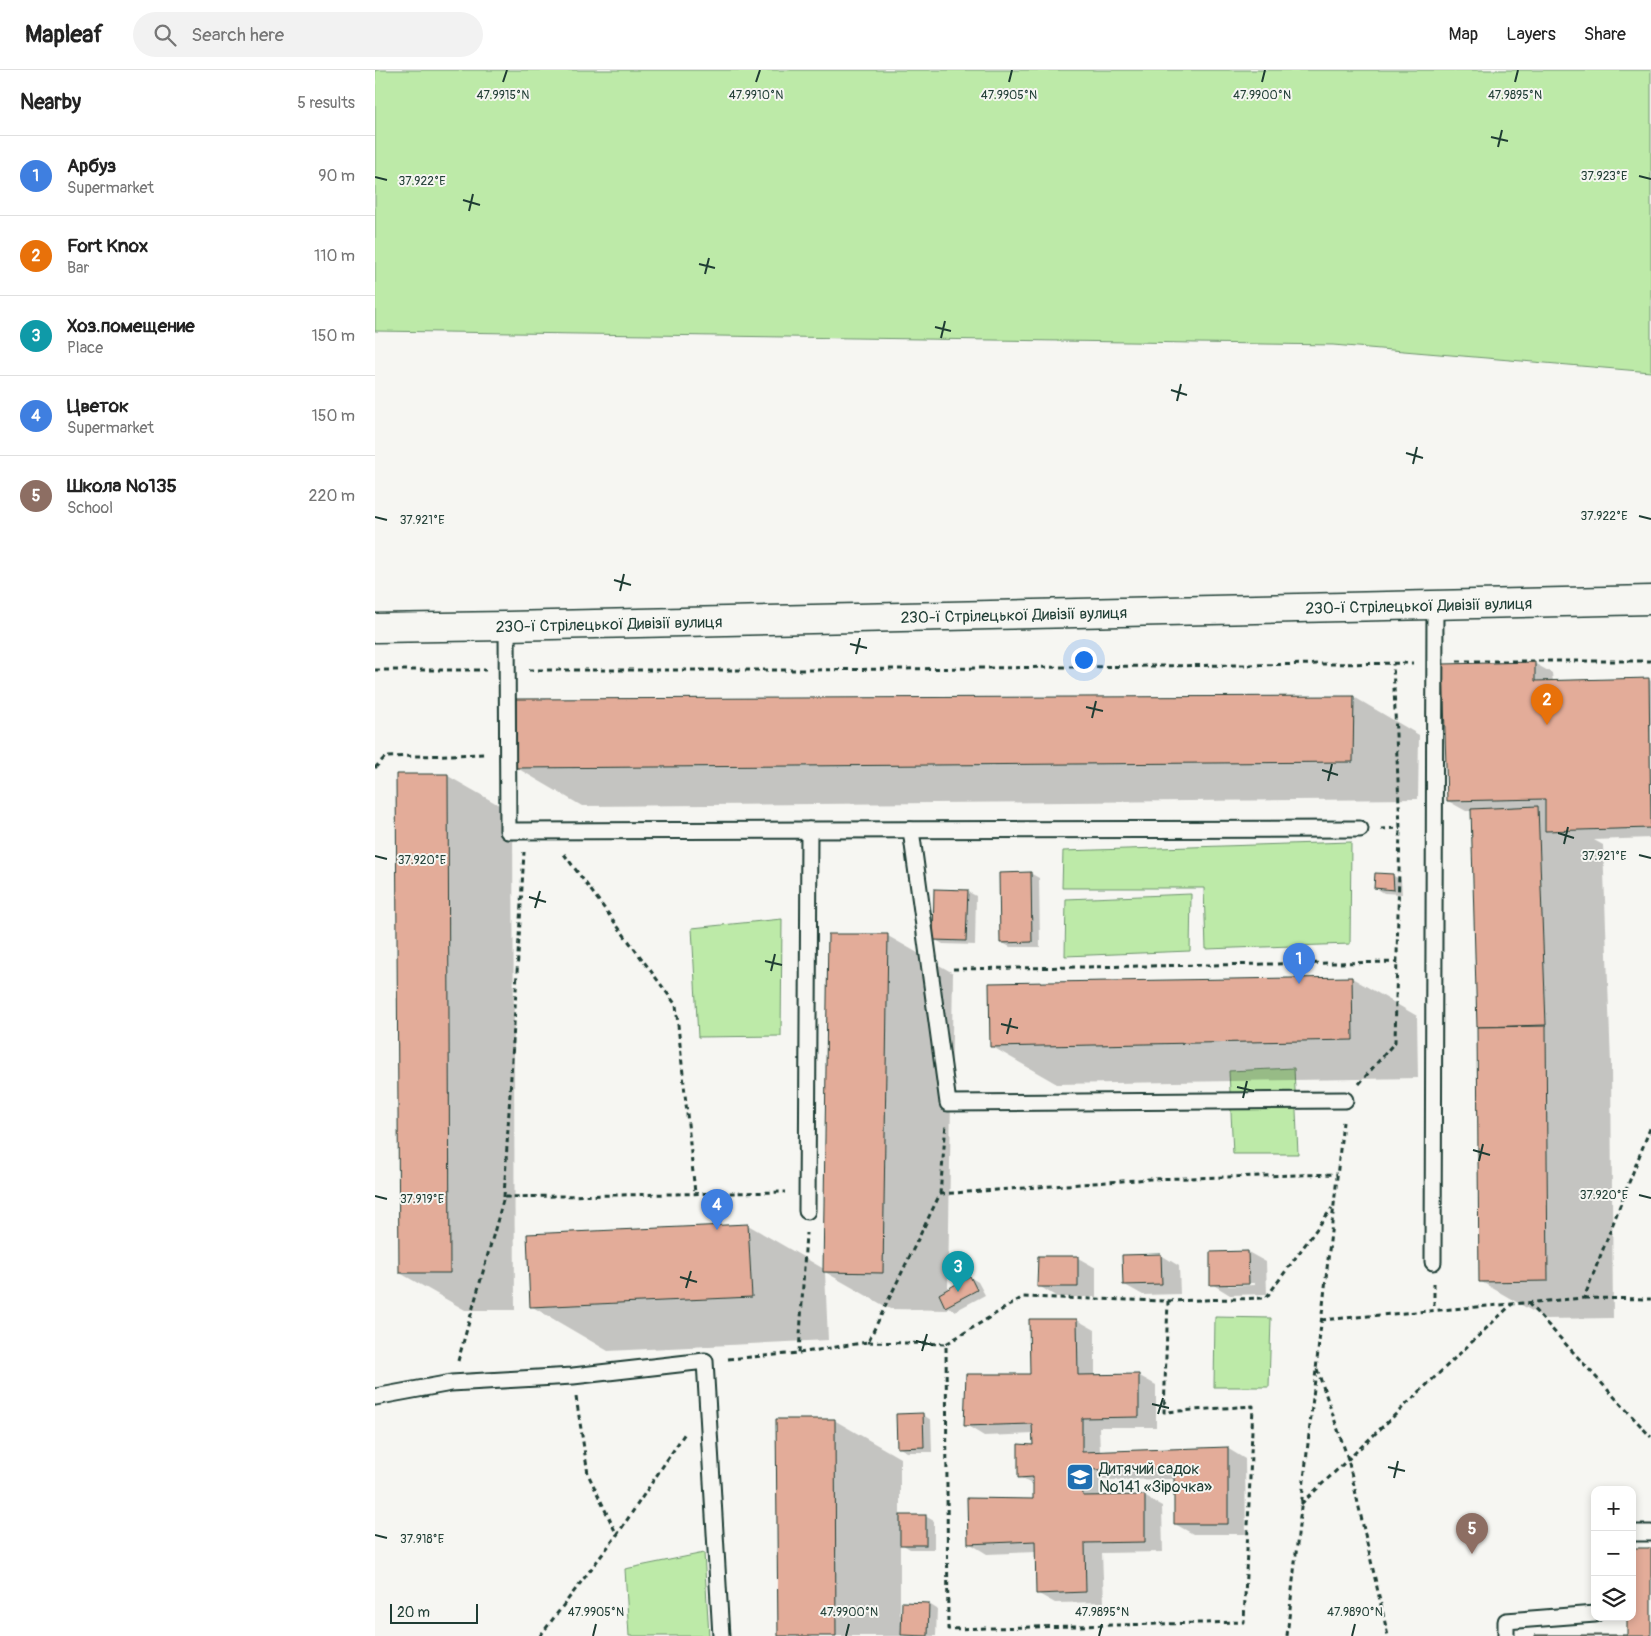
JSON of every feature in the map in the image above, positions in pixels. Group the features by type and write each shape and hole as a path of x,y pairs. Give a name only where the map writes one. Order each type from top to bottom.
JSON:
{"street":[{"name":"230-ї Стрілецької Дивізії вулиця","path":"375,628 1651,600"}],"lane":[{"path":"1433,1262 1435,605"},
{"path":"507,626 507,831 1360,829"},
{"path":"807,1211 809,830"},
{"path":"911,830 948,1103 1345,1100"},
{"path":"375,1397 451,1383 573,1376 705,1361 721,1636"},
{"path":"1636,1533 1651,1533"},
{"path":"1506,1636 1506,1622 1591,1614"}],"path":[{"path":"375,670 811,670 1393,664 1435,661 1651,661"},
{"path":"1287,1636 1345,1100 1395,1042 1400,828 1393,664"},
{"path":"375,768 385,757 507,754"},
{"path":"451,1383 504,1197 525,831"},
{"path":"547,831 675,1004 695,1194"},
{"path":"930,969 1398,962"},
{"path":"868,1342 940,1194 948,1103"},
{"path":"1584,1298 1651,1126"},
{"path":"940,1194 1150,1179 1337,1174"},
{"path":"504,1197 807,1192"},
{"path":"705,1361 799,1353 868,1342 946,1344 1023,1297 1168,1302 1266,1298 1333,1207"},
{"path":"799,1353 807,1211"},
{"path":"1321,1320 1584,1298 1651,1299"},
{"path":"946,1344 948,1629 1244,1622 1253,1406 1164,1412 1168,1302"},
{"path":"1528,1303 1651,1437"},
{"path":"1301,1504 1513,1304"},
{"path":"1316,1366 1348,1459 1388,1636"},
{"path":"573,1376 588,1474 617,1535"},
{"path":"540,1636 617,1535 707,1401"}],"green space":[{"path":"375,70 1651,70 1651,372 1333,345 375,331"},
{"path":"1351,842 1350,944 1206,949 1204,888 1062,888 1063,851"},
{"path":"1191,894 1190,951 1065,956 1066,899"},
{"path":"782,919 781,1036 698,1037 692,928"},
{"path":"1294,1068 1298,1154 1233,1154 1229,1071"},
{"path":"1215,1317 1271,1318 1269,1387 1214,1387"},
{"path":"704,1553 709,1636 629,1636 625,1569"}],"building":[{"path":"1535,662 1535,681 1649,678 1651,828 1545,831 1545,799 1447,801 1443,664"},
{"path":"1354,696 1353,762 516,768 516,699"},
{"path":"396,774 448,774 450,1273 399,1273"},
{"path":"1538,806 1546,1025 1477,1027 1471,809"},
{"path":"1031,872 1032,942 1000,943 999,873"},
{"path":"1375,873 1393,874 1394,890 1374,888"},
{"path":"934,889 968,890 966,941 933,940"},
{"path":"828,934 888,934 883,1273 823,1272"},
{"path":"1352,977 1353,1040 990,1047 989,983"},
{"path":"1546,1026 1548,1281 1479,1282 1477,1027"},
{"path":"748,1224 752,1297 530,1307 527,1234"},
{"path":"1248,1251 1249,1284 1210,1285 1210,1252"},
{"path":"1161,1254 1162,1284 1123,1285 1122,1255"},
{"path":"1038,1256 1078,1256 1078,1287 1037,1287"},
{"path":"970,1276 977,1290 945,1307 939,1294"},
{"name":"Дитячий садок №141 «Зiрочка»","path":"1029,1319 1077,1319 1078,1375 1139,1374 1139,1417 1082,1418 1082,1452 1228,1447 1228,1524 1174,1524 1174,1469 1082,1470 1083,1496 1145,1495 1145,1542 1085,1543 1086,1592 1036,1594 1035,1541 968,1544 967,1498 1033,1499 1033,1477 1018,1478 1018,1444 1033,1445 1032,1424 964,1426 966,1374 1030,1374"},
{"path":"923,1413 924,1447 897,1448 896,1414"},
{"path":"776,1419 835,1419 836,1636 778,1636"},
{"path":"900,1515 926,1515 926,1545 900,1545"},
{"path":"1636,1548 1651,1548 1651,1636 1535,1636 1535,1635 1627,1635 1627,1621 1636,1621"},
{"path":"902,1602 929,1603 928,1636 901,1635"}],"place":[{"name":"Fort Knox","path":"1547,725"},
{"name":"Арбуз","path":"1299,984"},
{"name":"Цветок","path":"717,1230"},
{"name":"Хоз.помещение","path":"958,1292"},
{"name":"Дитячий садок №141 «Зiрочка»","path":"1080,1477"},
{"name":"Школа №135","path":"1472,1554"}]}
